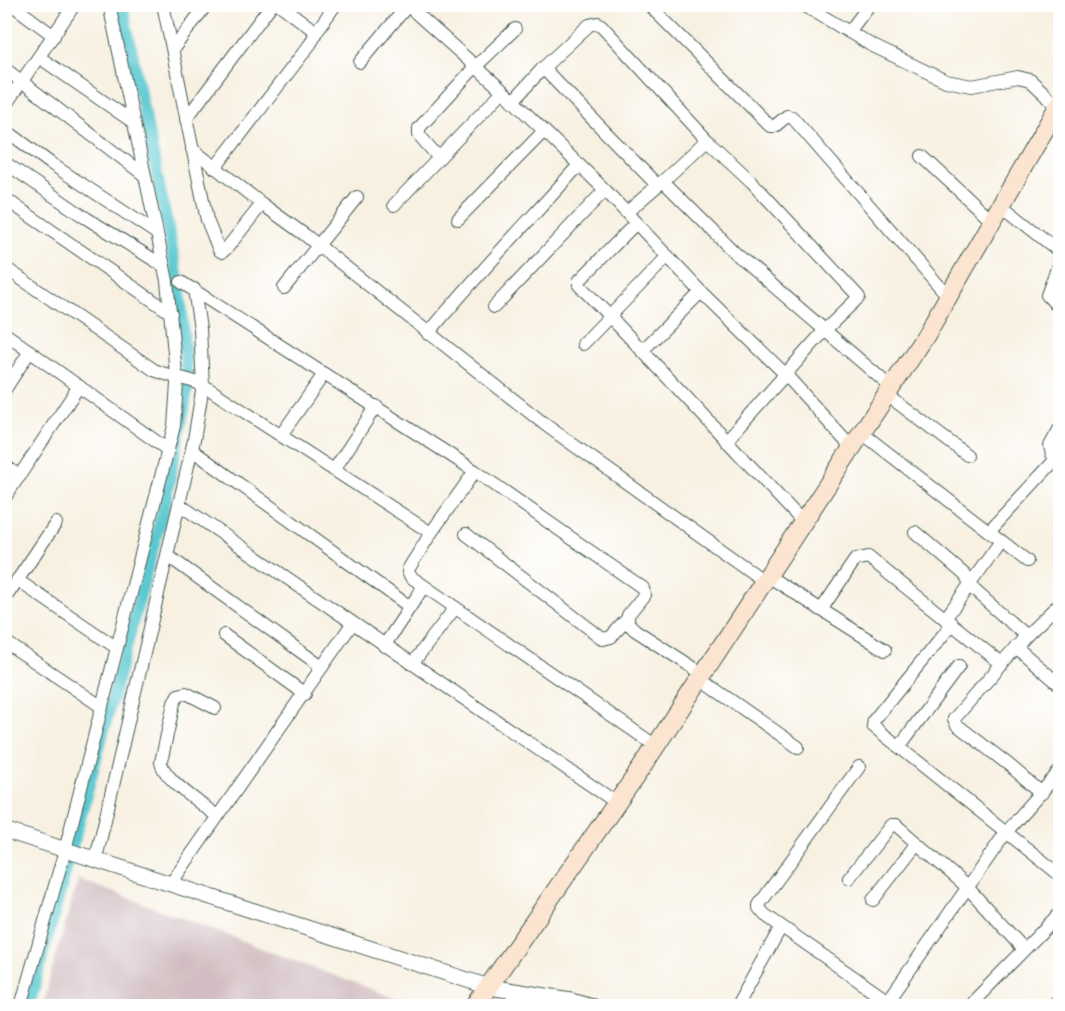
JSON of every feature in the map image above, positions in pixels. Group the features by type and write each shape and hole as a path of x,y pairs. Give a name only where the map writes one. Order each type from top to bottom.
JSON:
{"main road":[{"path":"476,1006 656,746 926,335 1059,105"}],"street":[{"path":"11,4 54,36"},
{"path":"4,107 75,4"},
{"path":"21,1006 66,850 174,426 177,378 171,313 173,281 164,266 156,233 109,4"},
{"path":"163,4 207,220 220,251 227,248 262,204"},
{"path":"173,49 207,4"},
{"path":"186,119 272,4"},
{"path":"279,4 316,32"},
{"path":"215,168 311,43 336,4"},
{"path":"648,4 770,126 775,126 787,116 792,117 948,296"},
{"path":"802,4 849,32 946,81 960,85 979,86 1018,77 1024,78 1030,80 1059,105"},
{"path":"849,32 870,4"},
{"path":"360,62 408,5 544,130 627,212 701,292 857,441 989,531 1027,561"},
{"path":"513,101 543,68 589,25 597,23 859,296 825,330 726,441"},
{"path":"439,158 419,135 418,130 475,67 515,29"},
{"path":"39,57 133,122"},
{"path":"4,68 144,175"},
{"path":"543,68 734,252 825,330 889,391 967,455"},
{"path":"394,205 503,91"},
{"path":"4,129 68,175 156,233"},
{"path":"458,219 544,130"},
{"path":"627,212 707,140"},
{"path":"192,149 318,245 547,426 766,579 885,650"},
{"path":"922,156 996,213 1060,252"},
{"path":"4,162 86,218 164,266"},
{"path":"428,334 465,289 579,165"},
{"path":"494,307 605,190"},
{"path":"284,288 357,197"},
{"path":"4,198 171,313"},
{"path":"636,223 579,283 803,522"},
{"path":"583,344 668,256"},
{"path":"1060,260 1047,295 1060,309"},
{"path":"4,267 154,370 177,378 187,378 203,386 431,533"},
{"path":"173,281 194,289 475,471 643,588 645,592 643,598 611,637 603,639 466,534"},
{"path":"92,859 98,850 192,450 203,386 200,329 194,289"},
{"path":"643,350 701,292"},
{"path":"4,333 168,450"},
{"path":"4,391 30,351"},
{"path":"281,435 324,375"},
{"path":"4,499 79,386"},
{"path":"334,470 376,406"},
{"path":"989,531 1058,463 1050,446 1060,428"},
{"path":"192,450 410,607"},
{"path":"4,465 20,476"},
{"path":"475,471 431,533 408,572 411,577 656,746"},
{"path":"180,505 616,803"},
{"path":"4,600 56,523"},
{"path":"915,532 965,574 974,590 1026,636"},
{"path":"1001,541 970,583 948,622 874,720 875,728 1060,875"},
{"path":"168,556 321,667"},
{"path":"821,610 855,560 864,556 871,559 1002,664"},
{"path":"17,580 117,648"},
{"path":"384,646 424,586"},
{"path":"1042,793 954,721 1016,647 1060,603"},
{"path":"412,664 455,608"},
{"path":"627,619 635,630 798,747"},
{"path":"170,885 352,624"},
{"path":"224,635 305,694"},
{"path":"4,641 102,707"},
{"path":"1016,647 1060,685"},
{"path":"899,747 958,666"},
{"path":"215,708 186,693 178,695 174,703 161,767 168,777 216,816"},
{"path":"859,767 759,905 761,912 781,927 892,1004 967,887 1007,831 1060,771"},
{"path":"849,878 891,825 899,826 967,887 1024,949"},
{"path":"4,830 489,987 571,1000 591,1006"},
{"path":"873,900 917,843"},
{"path":"969,1006 1060,913"},
{"path":"736,1006 781,927"},
{"path":"1052,1006 1060,996"}],"shaded area":[{"path":"78,879 404,1002 403,1006 42,1006"}],"waterway":[{"path":"29,1006 163,511 187,386 180,288 122,4"}]}
